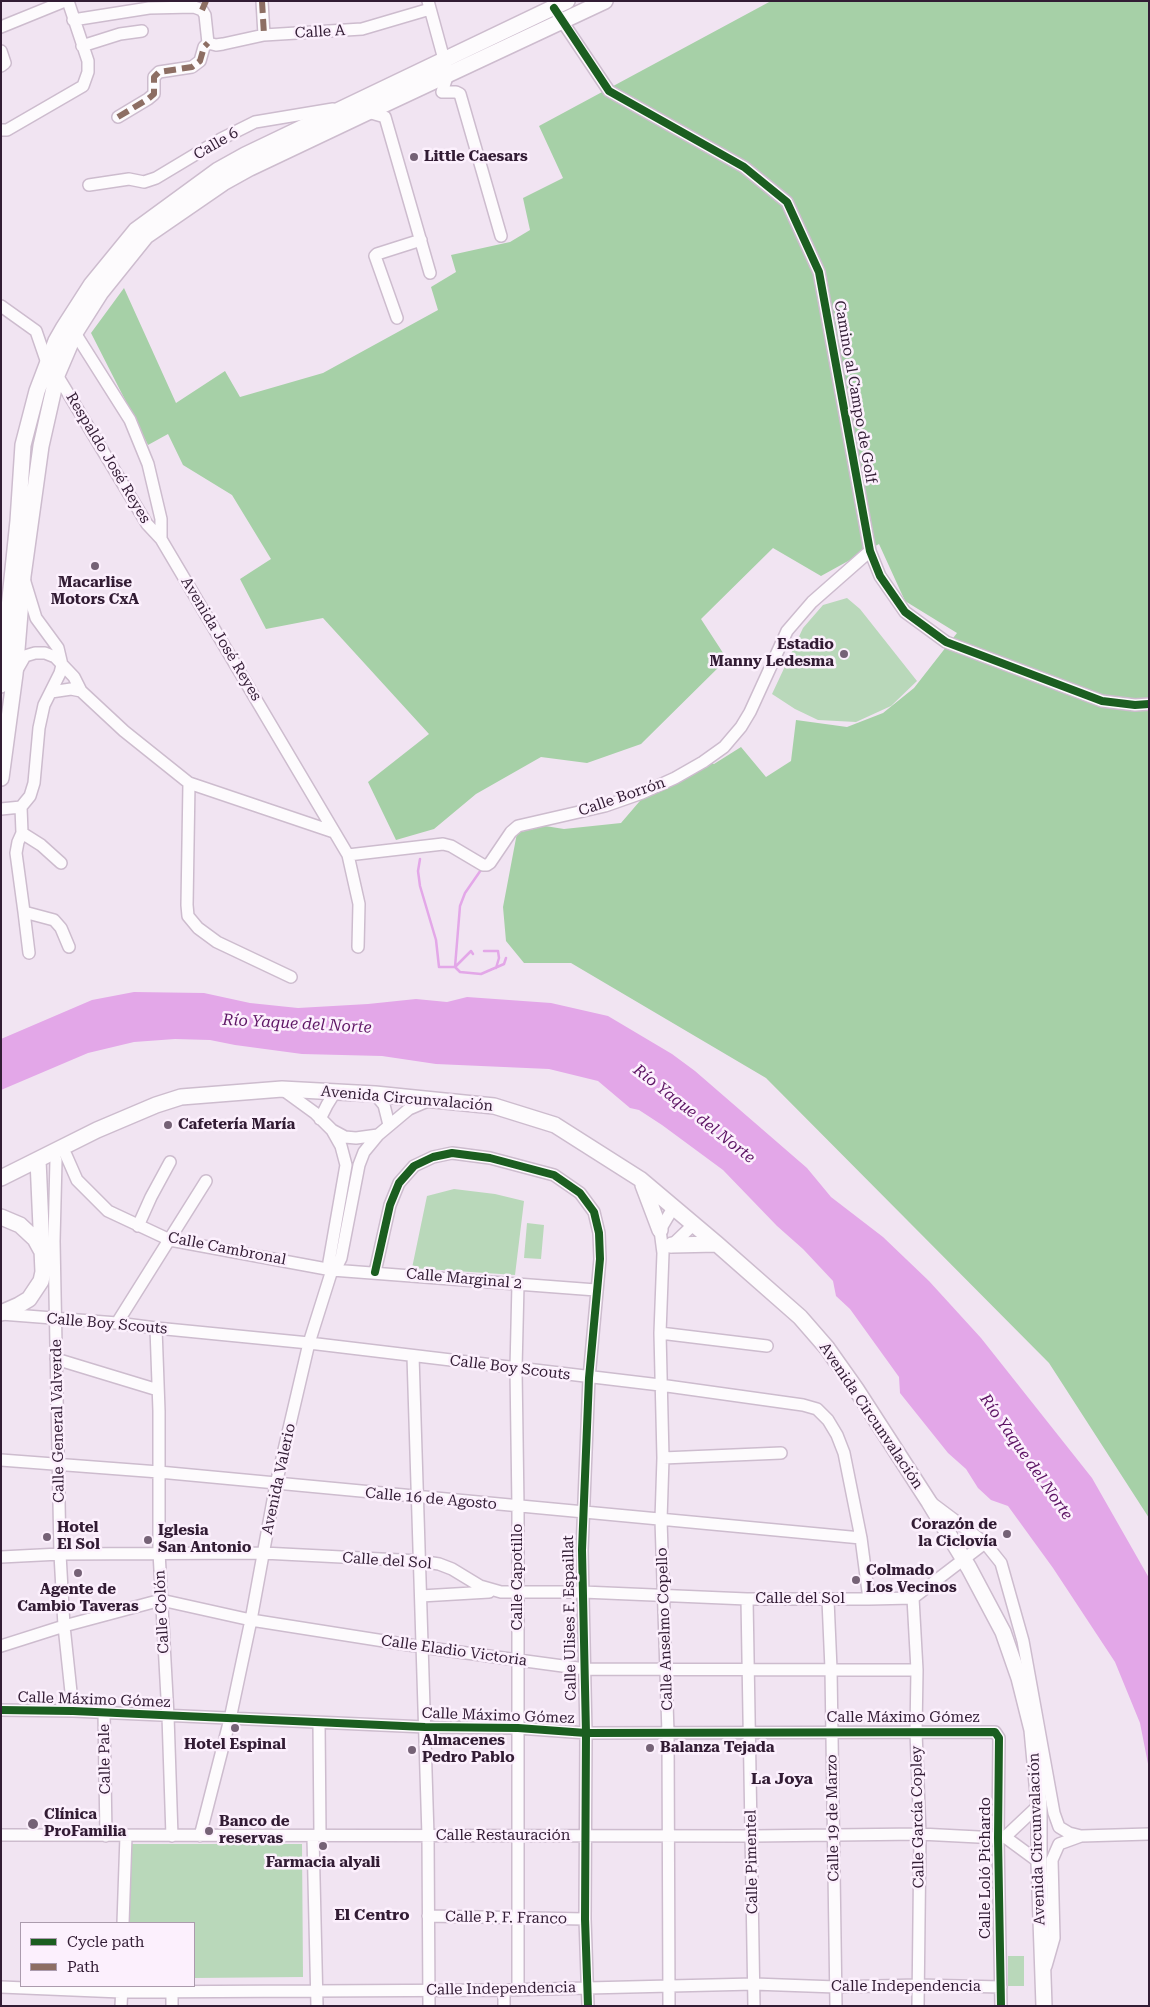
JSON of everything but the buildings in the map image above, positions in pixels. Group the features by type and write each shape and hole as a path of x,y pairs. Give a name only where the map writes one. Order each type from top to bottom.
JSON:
{"main road":[{"path":"1,685 3,641 18,521 23,445 34,399 47,363 64,327 87,292 136,230 218,170 347,107 562,23 605,1"},
{"path":"1,778 41,446 57,375 75,333 101,292 146,236 223,183 250,168 368,112 560,5"},
{"path":"1,570 10,551 18,521"},
{"name":"Avenida Circunvalación","path":"1,1187 97,1130 156,1105 181,1097 282,1089 375,1094 494,1106 555,1124 640,1179 800,1317 827,1348 856,1388 929,1502 1003,1632 1017,1671 1032,1730 1039,1805 1044,2006"},
{"name":"Avenida Circunvalación","path":"1,1178 38,1164 61,1158 101,1136 159,1111 211,1096"},
{"path":"1,1313 28,1299 41,1281 43,1272 38,1164"},
{"path":"640,1179 652,1205 660,1230"},
{"path":"1,1216 20,1225 35,1239 41,1250"},
{"path":"668,1249 717,1244"}],"street":[{"path":"1,27 66,1 88,61 88,72 83,86 8,130 1,130"},
{"path":"262,1 264,35"},
{"path":"73,20 150,8 204,5 208,43 204,47 200,61 192,67 159,72 154,77 154,94 118,117"},
{"path":"429,5 447,67 442,92 456,92 460,94 501,236"},
{"name":"Calle A","path":"208,43 223,44 264,35 362,29 429,5"},
{"name":"Camino al Campo de Golf","path":"560,5 562,23 609,91 744,167 787,202 819,272 870,551 880,576 904,612 946,642 1102,701 1135,705 1149,704"},
{"path":"82,46 120,34 142,31"},
{"path":"1,52 5,63 1,66"},
{"name":"Calle 6","path":"89,185 128,179 144,182 156,178 255,122 347,107"},
{"path":"368,112 385,117 430,273"},
{"path":"397,318 375,256 421,240"},
{"path":"1,306 36,331 41,340 47,363"},
{"name":"Avenida José Reyes","path":"75,333 130,420 148,464 161,519 161,539 348,855 359,904 358,947"},
{"name":"Respaldo José Reyes","path":"57,375 147,524 161,539"},
{"name":"Calle Borrón","path":"348,855 443,844 451,846 483,865 487,865 511,832 518,826 605,806 642,793 675,778 703,762 724,747 741,727 750,712 787,631 812,602 870,551"},
{"path":"1,809 20,807 30,796 34,783 39,728 44,705 62,665 58,648 36,618 24,576"},
{"path":"14,674 25,656 45,653 55,657 74,676 81,692 124,731 189,783 334,832"},
{"path":"51,692 71,690 81,692"},
{"path":"189,783 188,916 198,928 218,942 291,977"},
{"path":"20,807 22,832 16,853 29,953"},
{"path":"22,832 41,845 61,863"},
{"path":"24,912 54,920 61,928 69,947"},
{"name":"Avenida Valerio","path":"282,1089 332,1130 341,1146 346,1164 328,1262 332,1270"},
{"path":"320,1119 335,1092"},
{"path":"375,1094 384,1105 389,1125"},
{"name":"Avenida Valerio","path":"200,1836 230,1719 251,1620 276,1484 309,1343 332,1270 341,1258 359,1165 364,1152 389,1125 409,1109 434,1099"},
{"path":"332,1130 345,1137 356,1138 378,1135"},
{"name":"Calle Ulises F. Espaillat","path":"375,1272 390,1205 400,1183 414,1166 433,1157 452,1153 490,1158 554,1175 580,1193 594,1212 599,1233 600,1259 590,1378 583,1511 586,1733 585,1919 588,2006"},
{"name":"Calle Cambronal","path":"61,1158 77,1180 108,1211 170,1240 332,1270"},
{"name":"Calle General Valverde","path":"61,1158 55,1319 60,1465 60,1554 64,1626 73,1711"},
{"path":"138,1226 151,1196 170,1162"},
{"path":"118,1322 206,1181"},
{"path":"660,1230 673,1208"},
{"path":"668,1249 694,1224"},
{"name":"Calle Anselmo Copello","path":"660,1230 668,1249 660,1333 660,1385 664,1458 661,1520 668,1733 669,2006"},
{"name":"Calle Marginal 2","path":"332,1270 596,1290"},
{"name":"Calle Capotillo","path":"518,1284 516,1369 518,1507 518,1990"},
{"name":"Calle Boy Scouts","path":"1,1313 55,1319 118,1322 156,1328 309,1343 660,1385 787,1402 817,1410 828,1420 837,1435 844,1453 861,1538 870,1600"},
{"name":"Calle Colón","path":"156,1328 159,1552 172,1836"},
{"path":"660,1333 767,1346"},
{"path":"413,1356 428,1836 429,2006"},
{"path":"56,1359 158,1390"},
{"path":"664,1458 781,1453"},
{"name":"Calle 16 de Agosto","path":"1,1460 159,1472 417,1498 583,1511 861,1538"},
{"path":"929,1502 985,1543 1001,1562 1024,1641 1054,1813 1059,1827 1069,1833 1081,1836 1149,1834"},
{"path":"913,1598 985,1543"},
{"name":"Calle del Sol","path":"1,1557 159,1552 263,1553 420,1561 439,1564 452,1569 480,1586 501,1592 583,1592 747,1599 870,1600 913,1598"},
{"path":"421,1596 501,1592"},
{"name":"Calle García Copley","path":"913,1598 917,1670 916,1732 920,1834 918,2006"},
{"name":"Calle Pimentel","path":"747,1599 754,2006"},
{"name":"Calle Eladio Victoria","path":"1,1646 64,1626 161,1600 251,1620 422,1647 585,1669 666,1671 749,1669 917,1670"},
{"name":"Calle 19 de Marzo","path":"828,1600 831,1669 836,2006"},
{"name":"Calle Máximo Gómez","path":"1,1710 73,1711 425,1727 518,1728 586,1733 995,1732"},
{"name":"Calle Pale","path":"104,1713 106,1836"},
{"path":"317,2006 319,1722"},
{"name":"Calle Loló Pichardo","path":"995,1732 999,1738 1002,1838 1001,2006"},
{"path":"1039,1805 1002,1838 1039,1862"},
{"name":"Calle Restauración","path":"1,1835 752,1836 920,1834 1002,1838"},
{"path":"123,1922 126,1836"},
{"path":"1043,1974 1054,1938 1052,1860 1059,1844 1081,1836"},
{"name":"Calle P. F. Franco","path":"428,1916 585,1919"},
{"name":"Calle Independencia","path":"1,1987 172,1991 518,1990 754,1984 836,1987 918,1985 1001,1987"},
{"path":"121,1989 121,2006"},
{"path":"504,1990 504,2006"},
{"path":"172,1991 172,2006"}],"green space":[{"path":"771,1 1149,1 1149,1518 1049,1363 766,1078 571,963 524,963 506,941 503,907 517,833 545,826 564,829 621,823 645,795 708,762 714,764 741,747 766,777 791,761 796,720 847,727 883,713 914,688 957,633 905,601 879,544 821,576 773,548 701,619 727,659 641,744 587,763 541,757 476,794 434,829 396,840 368,782 429,734 323,618 266,629 240,579 271,559 232,495 183,465 168,434 148,445 91,333 124,288 176,403 225,371 240,397 323,373 438,310 431,287 456,272 451,255 510,242 530,230 523,198 563,178 539,126"},
{"name":"Estadio Manny Ledesma","path":"847,598 860,609 917,681 891,706 856,722 818,720 795,709 772,694 803,628 823,605"},
{"path":"454,1189 495,1194 524,1201 515,1275 412,1268 427,1196"},
{"path":"527,1223 544,1225 541,1259 524,1258"},
{"path":"132,1844 302,1844 303,1977 195,1978 195,1922 129,1922"},
{"path":"1008,1956 1024,1956 1024,1986 1008,1986"}],"water":[{"name":"Río Yaque del Norte","path":"134,992 204,993 250,1003 298,1008 416,999 447,1002 467,997 551,1003 608,1016 672,1054 695,1071 807,1168 831,1197 883,1237 929,1281 981,1338 1092,1478 1149,1578 1149,1769 1140,1723 1115,1662 1053,1568 1008,1506 991,1500 978,1488 966,1469 948,1453 900,1393 899,1377 850,1309 836,1296 833,1281 723,1170 662,1125 639,1110 630,1108 598,1081 549,1069 436,1064 382,1056 302,1054 210,1040 175,1039 134,1042 88,1053 1,1090 1,1039 92,1000"}],"waterway":[{"path":"420,859 418,871 420,886 436,940 439,967 455,967 471,951 473,954"},
{"path":"455,967 460,906 465,893 483,867"},
{"path":"486,951 484,951 498,951 499,958 496,968"},
{"path":"455,967 460,972 481,974 504,964 506,958"}],"marked path":[{"path":"202,10 206,1"},
{"path":"262,1 264,35"},
{"path":"118,117 154,94 154,77 159,72 192,67 200,61 204,47 208,43"}],"cycle path":[{"path":"554,8 609,91 744,167 787,202 819,272 870,551 880,576 905,612 946,642 1102,701 1135,705 1149,704"},
{"path":"375,1272 390,1205 399,1183 414,1166 433,1157 452,1153 490,1158 554,1175 580,1193 594,1212 599,1233 600,1259 589,1378 582,1550 586,1733 585,1919 588,2006"},
{"path":"1,1710 73,1711 425,1727 518,1728 586,1733 995,1732 999,1738 998,1838 1001,2006"}],"place":[{"name":"Little Caesars","path":"414,157"},
{"name":"Macarlise Motors CxA","path":"95,566"},
{"name":"Estadio Manny Ledesma","path":"844,654"},
{"name":"Cafetería María","path":"168,1125"},
{"name":"Corazón de la Ciclovía","path":"1007,1534"},
{"name":"Hotel El Sol","path":"47,1537"},
{"name":"Iglesia San Antonio","path":"148,1540"},
{"name":"Agente de Cambio Taveras","path":"78,1573"},
{"name":"Colmado Los Vecinos","path":"856,1580"},
{"name":"Hotel Espinal","path":"235,1728"},
{"name":"Balanza Tejada","path":"650,1748"},
{"name":"Almacenes Pedro Pablo","path":"412,1750"},
{"name":"Clínica ProFamilia","path":"33,1824"},
{"name":"Banco de reservas","path":"209,1831"},
{"name":"Farmacia alyali","path":"323,1846"}],"district":[{"name":"La Joya","path":"782,1779"},
{"name":"El Centro","path":"372,1915"}]}
